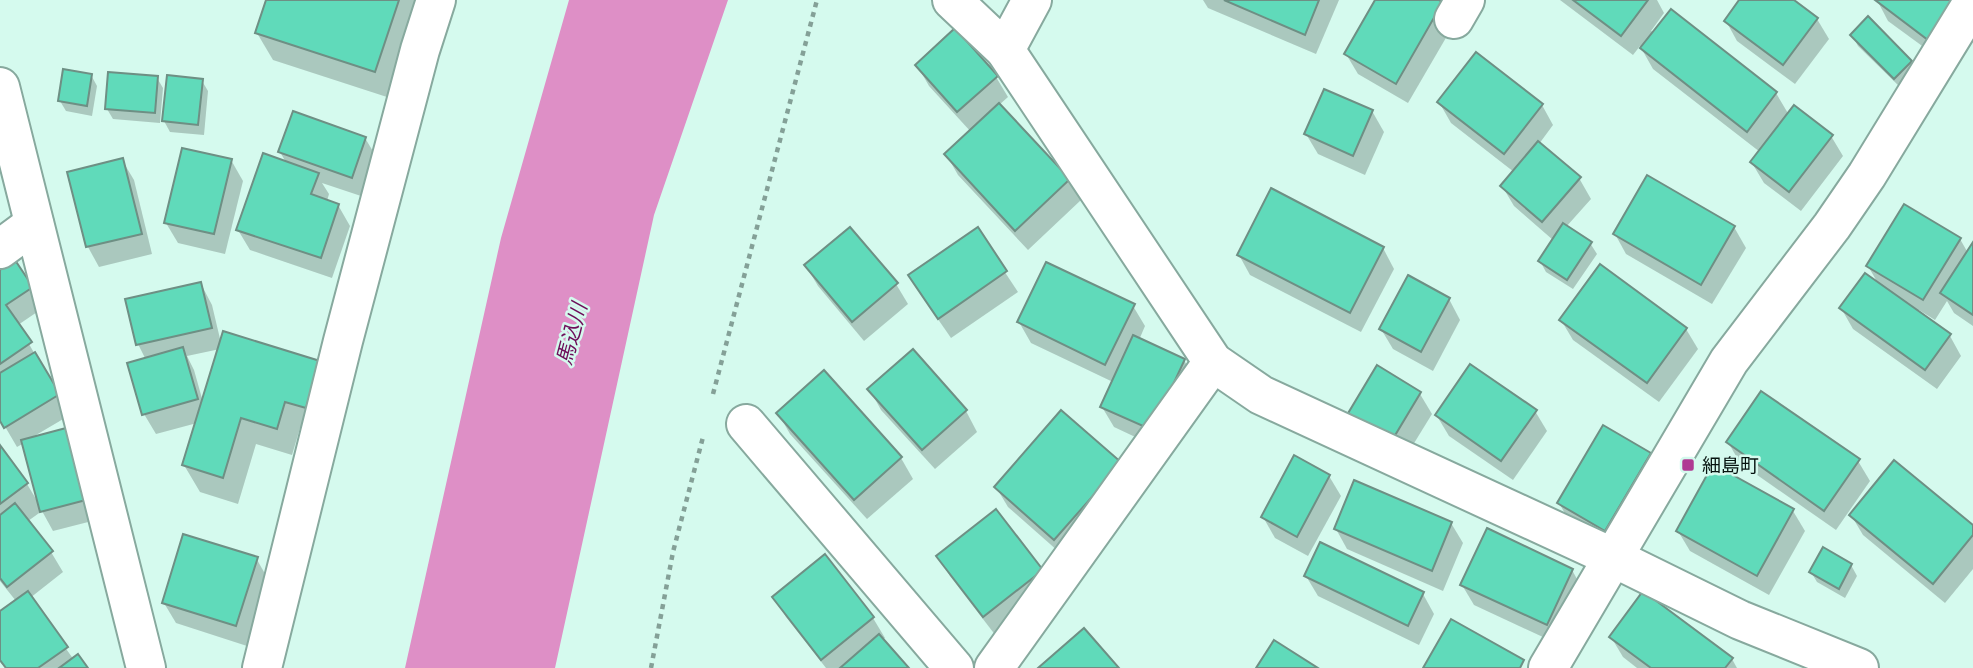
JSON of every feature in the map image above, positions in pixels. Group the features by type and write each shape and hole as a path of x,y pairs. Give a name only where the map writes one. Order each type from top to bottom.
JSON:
{"street":[{"path":"262,668 354,302 420,50 436,0"},
{"path":"952,0 1005,50 1213,362 1261,395 1614,558 1740,620 1851,666"},
{"path":"1005,50 1032,0"},
{"path":"1548,668 1729,361 1832,226 1867,175 1973,2"},
{"path":"0,87 146,668"},
{"path":"0,249 34,224"},
{"path":"994,668 1213,362"},
{"path":"746,424 954,668"}],"path":[{"path":"713,397 817,0"},
{"path":"651,668 673,552 703,435"}],"water":[{"name":"馬込川","path":"569,0 728,0 654,215 555,668 405,668 501,238"}],"building":[{"path":"266,0 399,0 375,72 255,33"},
{"path":"1224,0 1319,0 1305,35"},
{"path":"1375,0 1443,2 1396,84 1344,54"},
{"path":"1573,0 1648,0 1621,36"},
{"path":"1739,0 1794,0 1818,18 1783,65 1724,21"},
{"path":"1875,0 1957,0 1928,40"},
{"path":"1671,9 1777,92 1747,132 1640,48"},
{"path":"1868,16 1912,61 1894,79 1850,35"},
{"path":"955,28 998,76 957,112 915,65"},
{"path":"1476,52 1543,104 1504,154 1437,102"},
{"path":"63,69 92,74 87,106 58,101"},
{"path":"108,72 158,76 155,113 105,109"},
{"path":"167,75 203,79 198,125 162,121"},
{"path":"1324,89 1373,110 1353,156 1304,134"},
{"path":"999,103 1070,179 1015,231 944,154"},
{"path":"1794,105 1833,135 1789,192 1750,162"},
{"path":"293,111 366,137 352,178 278,152"},
{"path":"1538,141 1581,177 1542,222 1500,186"},
{"path":"182,148 232,159 214,234 164,223"},
{"path":"263,153 319,173 311,194 339,204 321,258 236,230"},
{"path":"123,158 142,234 86,247 67,172"},
{"path":"1647,175 1735,226 1701,285 1613,234"},
{"path":"1271,188 1384,247 1350,313 1237,255"},
{"path":"1904,204 1961,238 1923,300 1866,266"},
{"path":"1563,223 1592,242 1567,280 1538,261"},
{"path":"850,227 898,283 852,322 804,265"},
{"path":"978,227 1007,271 938,319 908,275"},
{"path":"1973,242 1973,315 1940,293"},
{"path":"15,260 33,287 6,305 32,342 0,364 0,270"},
{"path":"1046,262 1135,304 1105,365 1017,322"},
{"path":"1600,264 1687,328 1647,383 1559,320"},
{"path":"1865,273 1951,334 1925,370 1839,308"},
{"path":"1408,275 1450,298 1421,352 1379,329"},
{"path":"201,282 212,328 136,345 125,299"},
{"path":"223,331 320,361 306,408 285,402 277,429 241,418 223,478 182,465"},
{"path":"1133,335 1185,359 1152,430 1100,407"},
{"path":"183,347 198,399 142,415 127,363"},
{"path":"913,349 967,410 922,450 867,389"},
{"path":"35,352 60,394 4,428 0,421 0,373"},
{"path":"1470,364 1537,410 1501,461 1435,415"},
{"path":"1377,365 1421,392 1388,447 1344,420"},
{"path":"824,370 902,457 854,500 776,413"},
{"path":"1761,391 1860,459 1824,511 1726,442"},
{"path":"1061,410 1122,463 1054,540 994,487"},
{"path":"1603,425 1651,453 1605,531 1557,503"},
{"path":"66,428 86,500 40,512 21,440"},
{"path":"0,445 28,483 0,504"},
{"path":"1294,455 1330,475 1297,537 1261,517"},
{"path":"1894,460 1973,525 1973,535 1933,584 1849,515"},
{"path":"1713,464 1794,509 1757,576 1676,531"},
{"path":"1354,480 1452,522 1432,571 1334,529"},
{"path":"15,503 53,551 7,587 0,578 0,515"},
{"path":"996,509 1043,570 983,617 936,556"},
{"path":"1487,528 1573,569 1547,625 1460,585"},
{"path":"183,534 258,557 236,626 162,603"},
{"path":"1320,542 1424,592 1408,626 1304,576"},
{"path":"1823,547 1852,564 1839,589 1809,572"},
{"path":"825,554 874,617 821,660 772,597"},
{"path":"28,591 68,647 38,668 6,668 0,660 0,611"},
{"path":"1643,591 1733,658 1725,668 1651,668 1609,637"},
{"path":"1451,619 1524,660 1520,668 1423,668"},
{"path":"1084,628 1119,668 1038,668"},
{"path":"879,634 909,668 840,668"},
{"path":"1274,640 1318,668 1256,668"},
{"path":"78,654 88,668 59,668"}],"place":[{"name":"細島町","path":"1688,465"}]}
